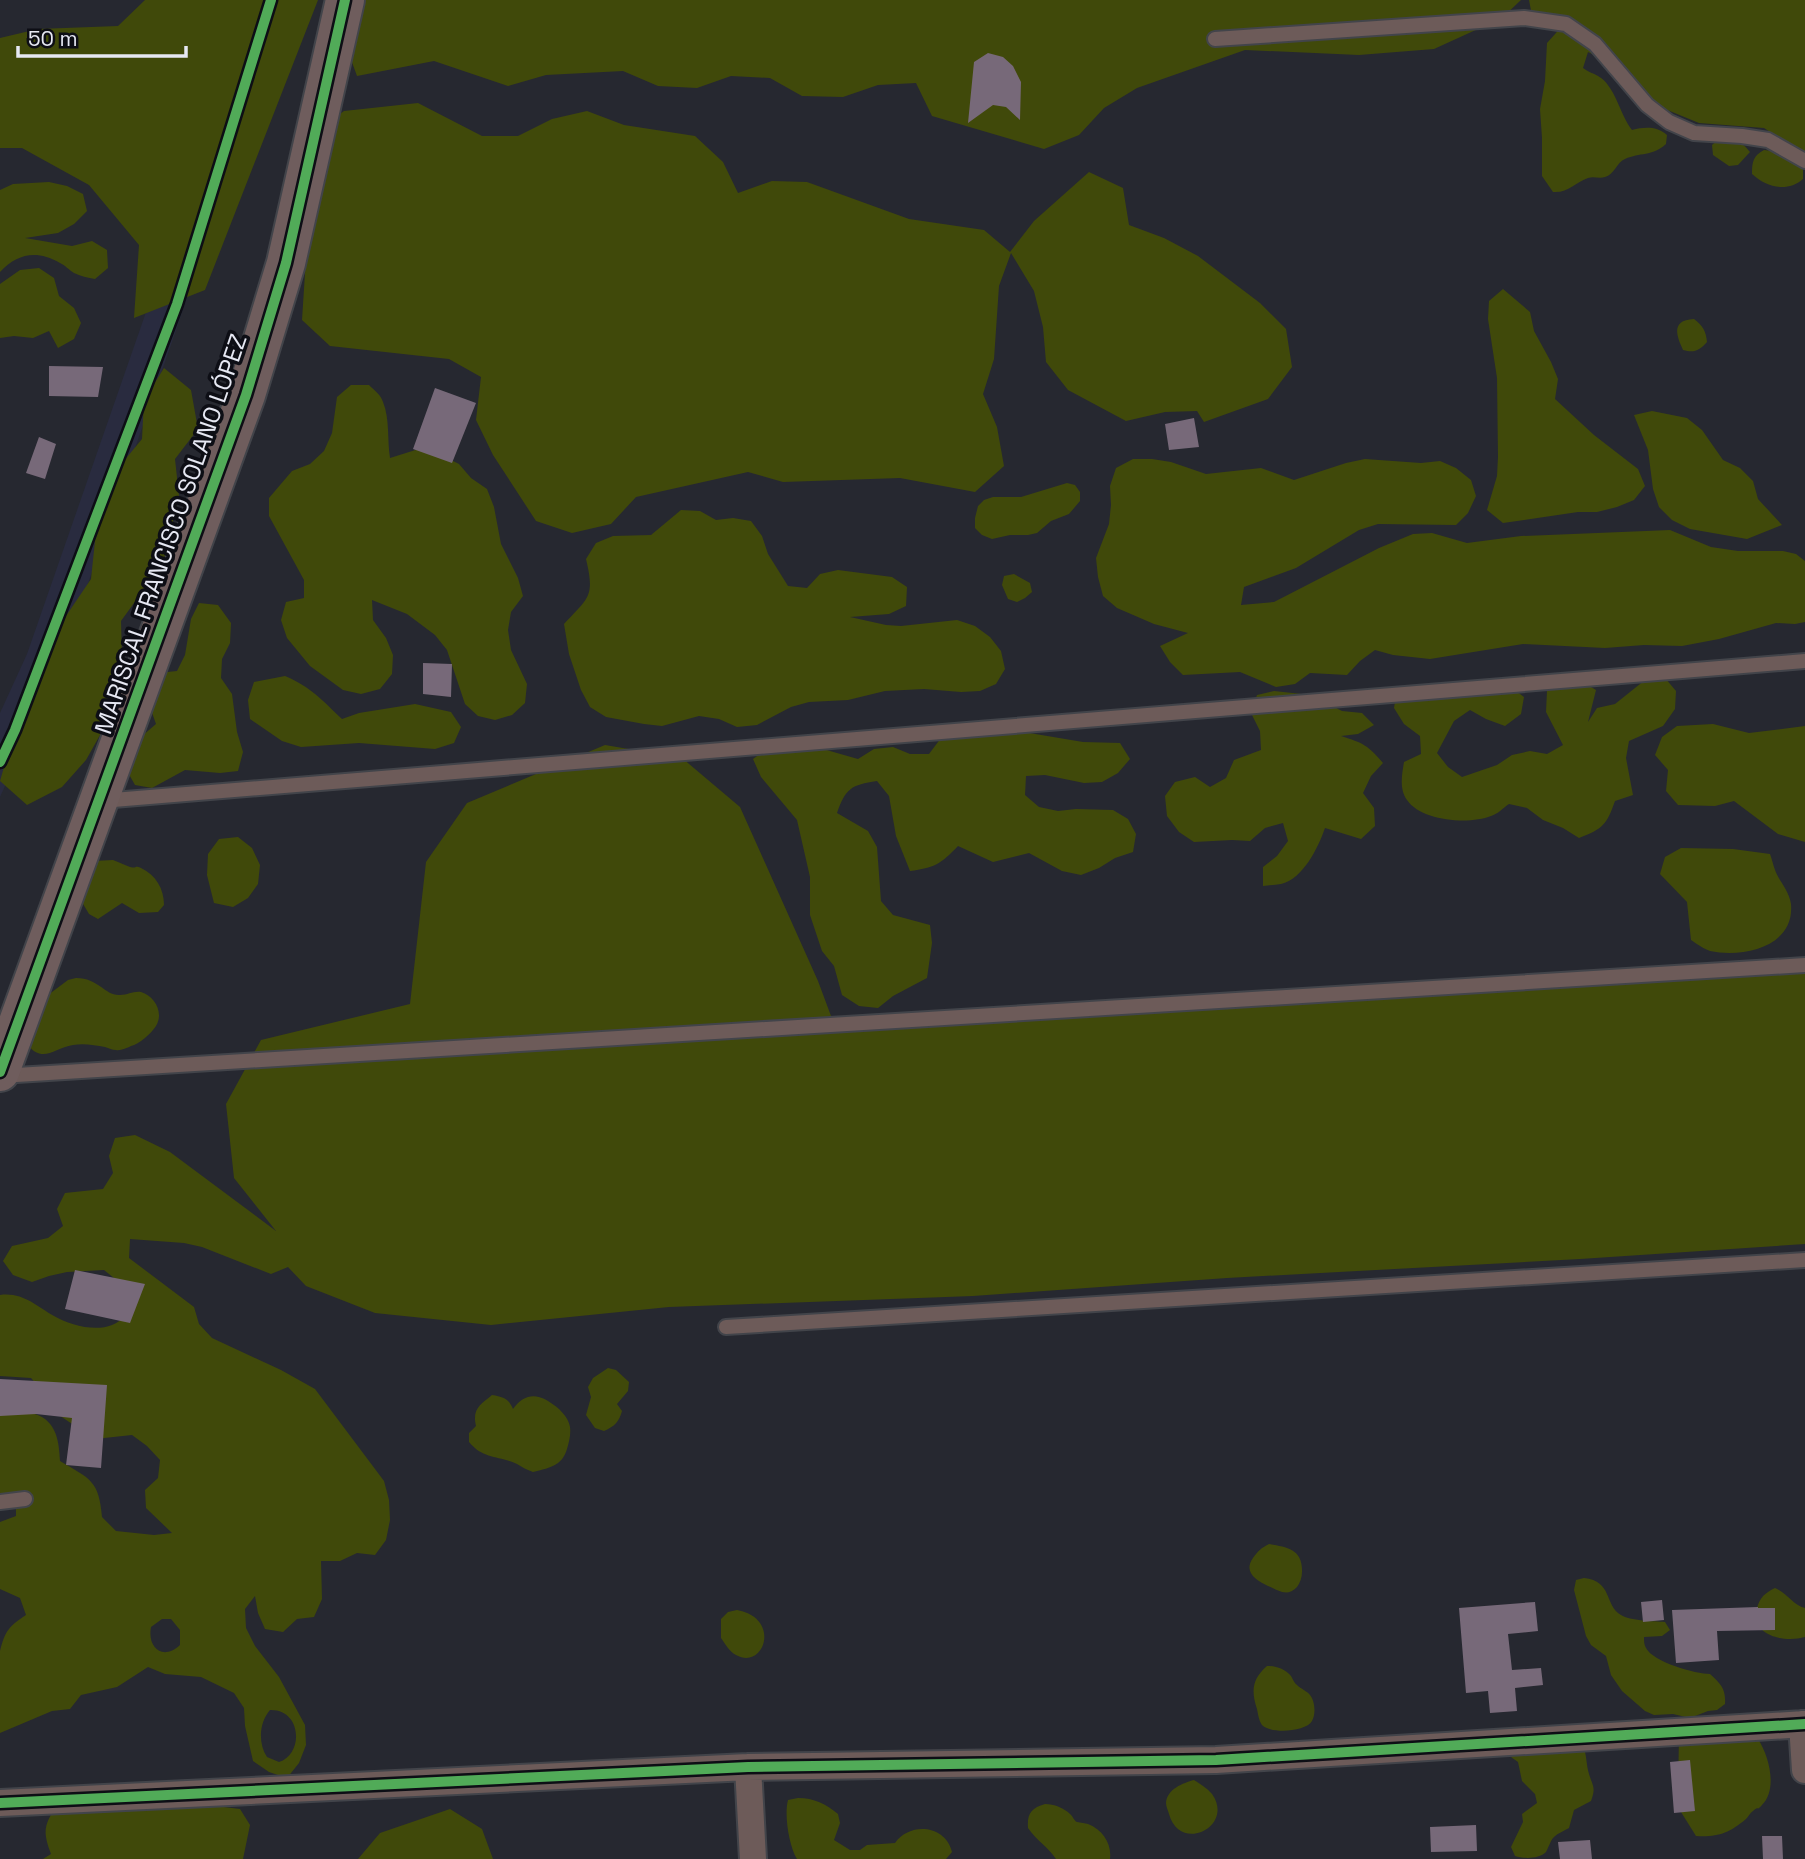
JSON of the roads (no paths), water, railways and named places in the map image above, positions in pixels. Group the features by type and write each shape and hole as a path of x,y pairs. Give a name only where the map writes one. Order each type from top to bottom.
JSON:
{"street":[{"name":"MARISCAL FRANCISCO SOLANO LÓPEZ","path":"0,1074 246,395 285,263 345,0"},
{"path":"0,1804 748,1767 1216,1760 1804,1724 1805,1770"},
{"path":"748,1767 753,1859"}],"lane":[{"path":"1215,39 1524,18 1566,24 1595,44 1647,105 1669,122 1695,133 1768,140 1805,161"},
{"path":"99,801 1805,661"},
{"path":"0,1074 1805,965"},
{"path":"726,1327 1805,1260"},
{"path":"0,1503 25,1499"}]}
